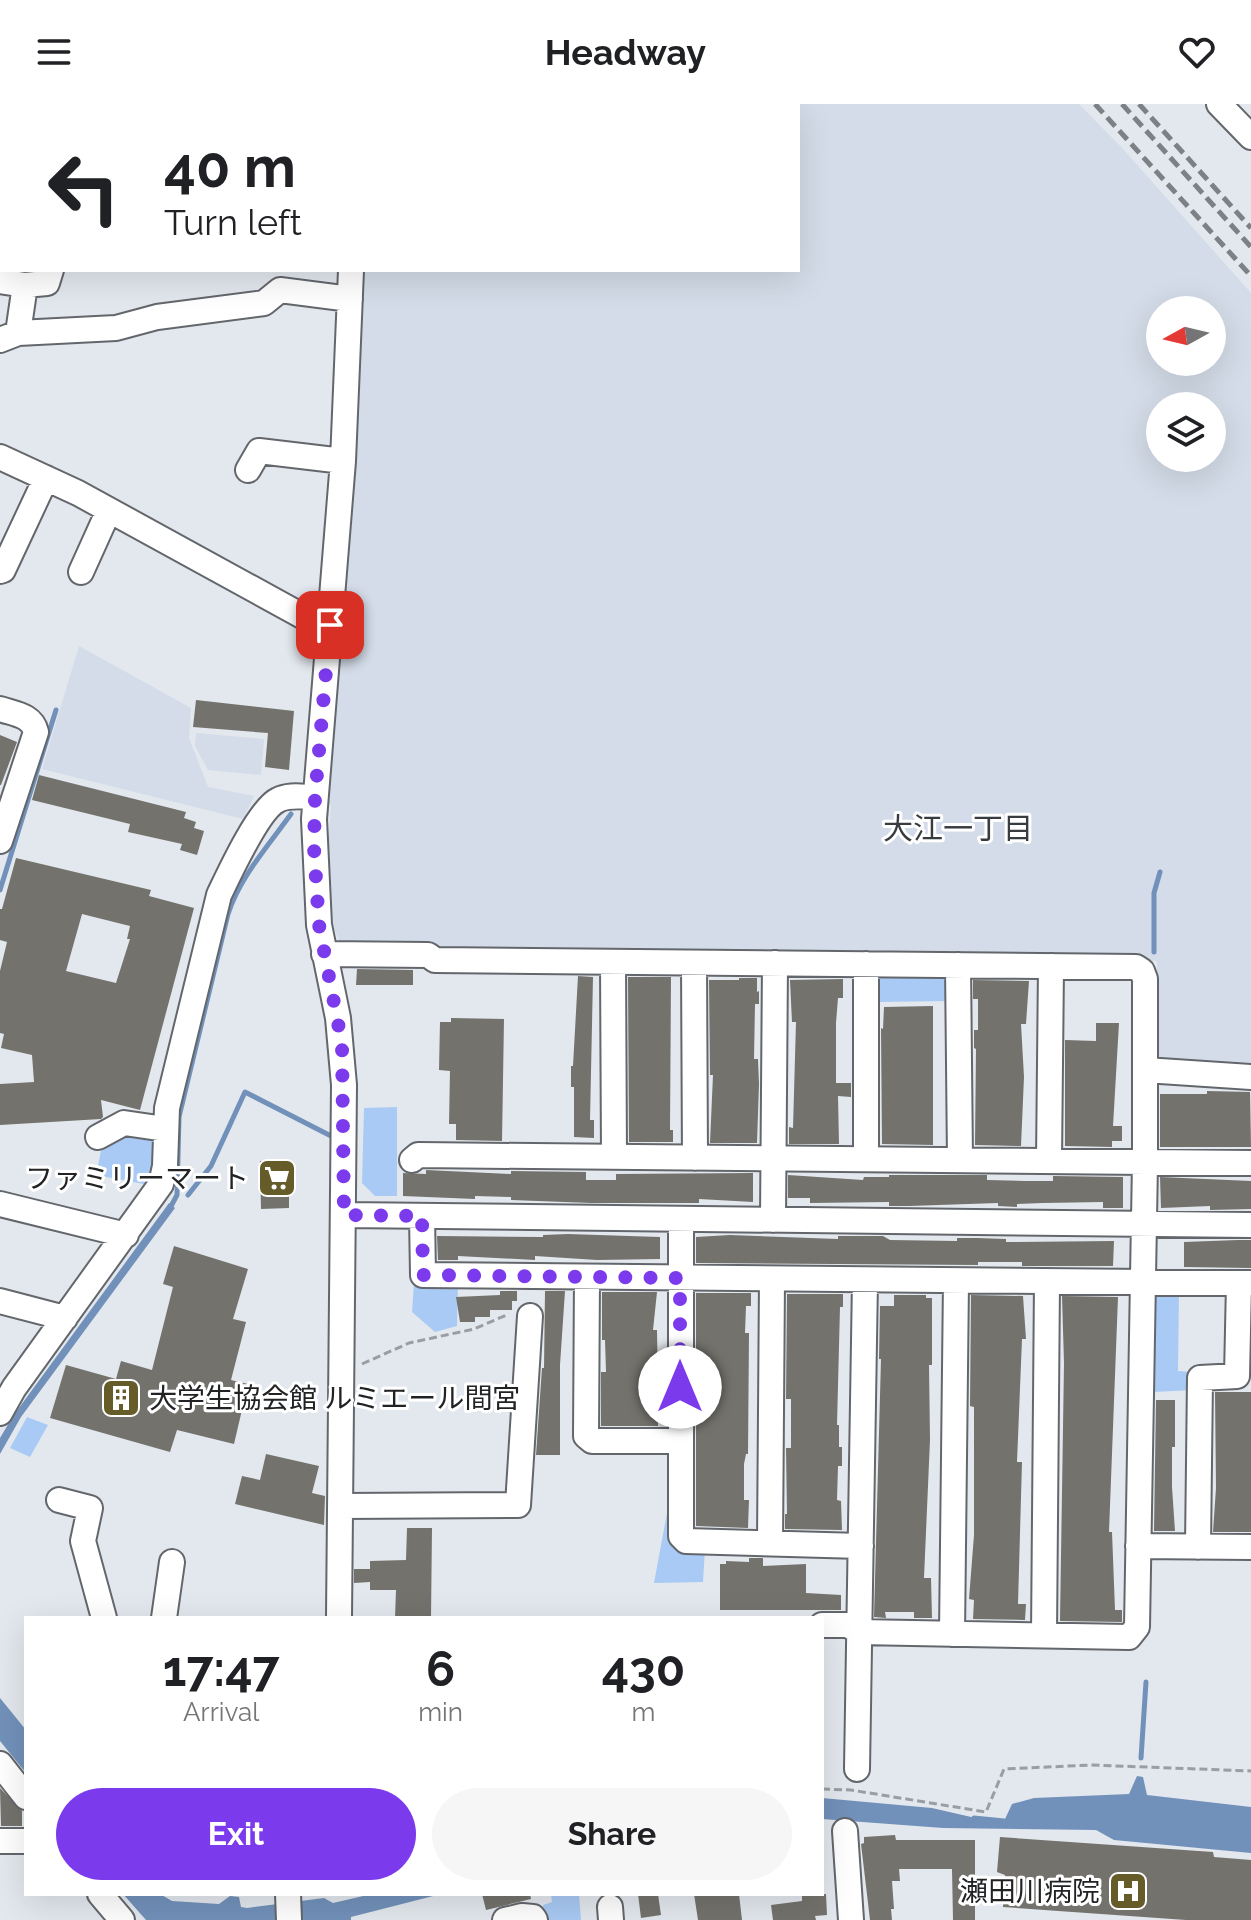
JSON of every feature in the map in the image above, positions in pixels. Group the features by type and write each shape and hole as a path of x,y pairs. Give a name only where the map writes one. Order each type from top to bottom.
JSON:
{"street":[{"path":"1233,109 1251,137"},
{"path":"0,281 44,285 50,272"},
{"path":"339,1616 344,1215 342,1044 324,954 316,885 315,797 343,461 351,272"},
{"path":"25,285 9,336 116,328 157,317 264,303 280,290 350,299"},
{"path":"248,470 259,451 343,461"},
{"path":"0,457 109,510 315,623 330,625"},
{"path":"0,571 46,478"},
{"path":"81,572 109,510"},
{"path":"0,709 25,717 34,724 36,732 0,841"},
{"path":"2,1405 161,1184 165,1166 167,1108 219,895 263,812 276,800 290,796 315,797"},
{"path":"324,954 428,955 435,960 1136,967 1142,971 1145,979 1145,1162 1137,1627 1129,1637 859,1632 848,1625 824,1625"},
{"path":"613,962 614,1157"},
{"path":"694,963 695,1158"},
{"path":"773,1220 775,963"},
{"path":"866,964 866,1159"},
{"path":"958,965 960,1160"},
{"path":"1049,1161 1051,966"},
{"path":"1145,1070 1251,1077"},
{"path":"98,1137 124,1123 165,1129"},
{"path":"412,1160 418,1155 1251,1163"},
{"path":"0,1204 126,1235"},
{"path":"344,1215 1251,1225"},
{"path":"422,1216 423,1275 1245,1283 1237,1376 1200,1378 1198,1547"},
{"path":"681,1219 681,1536 686,1541 861,1546"},
{"path":"587,1277 586,1436 592,1441 681,1441"},
{"path":"770,1543 772,1279"},
{"path":"857,1769 865,1280"},
{"path":"952,1634 956,1281"},
{"path":"1044,1635 1047,1281"},
{"path":"0,1301 65,1318"},
{"path":"341,1506 518,1505 519,1315"},
{"path":"59,1500 90,1508 83,1541 103,1616"},
{"path":"1138,1546 1251,1547"},
{"path":"164,1616 172,1562"},
{"path":"0,1764 24,1794"},
{"path":"845,1831 851,1920"},
{"path":"0,1841 24,1841"},
{"path":"102,1896 122,1920"},
{"path":"505,1920 522,1916 535,1920"}],"path":[{"path":"343,1365 364,1363 409,1343 474,1329 519,1315"},
{"path":"824,1789 851,1790 986,1812 1004,1769 1091,1765 1251,1771"}],"shaded area":[{"path":"800,104 1079,104 1251,293 1251,1068 1158,1062 1157,961 343,949 329,918 331,806 324,798 359,272 800,272"},
{"path":"79,646 191,708 189,738 208,787 254,796 243,819 42,769"},
{"path":"196,733 264,739 261,775 208,770 195,746"},
{"path":"883,973 944,973 951,980 951,1001 876,1002 875,979"},
{"path":"397,1107 397,1196 375,1196 362,1183 364,1108"},
{"path":"127,1133 153,1136 156,1170 149,1185 96,1175 101,1151"},
{"path":"169,1203 175,1208 21,1417 0,1454 0,1438 13,1416"},
{"path":"458,1282 457,1326 435,1332 412,1312 414,1283"},
{"path":"1160,1292 1179,1292 1178,1371 1193,1372 1194,1390 1153,1392 1154,1298"},
{"path":"27,1417 48,1425 30,1457 10,1448"},
{"path":"667,1513 671,1513 673,1548 705,1548 703,1582 654,1583"},
{"path":"0,1698 24,1728 24,1771 0,1741"},
{"path":"1137,1776 1143,1777 1147,1795 1251,1807 1251,1853 1114,1840 1096,1830 943,1828 824,1819 824,1798 932,1808 993,1822 1005,1819 1012,1804 1034,1798 1129,1794"},
{"path":"125,1896 163,1896 172,1901 219,1904 230,1896 239,1897 241,1907 247,1908 324,1898 333,1903 363,1896 433,1896 351,1917 351,1920 146,1920"},
{"path":"551,1896 579,1896 581,1920 544,1920 543,1905 552,1902"}],"building":[{"path":"196,700 294,711 289,770 265,767 268,733 193,727"},
{"path":"0,735 17,742 1,785 0,785"},
{"path":"39,775 186,812 184,818 196,822 194,828 204,831 197,855 180,850 182,844 128,832 130,824 32,800"},
{"path":"16,858 151,890 149,896 194,908 140,1110 101,1100 101,1119 0,1125 0,1084 34,1082 32,1055 1,1048 4,1034 0,1033 0,971 7,942 0,940 2,909","holes":["82,914 130,926 127,939 130,939 116,983 66,971"]},
{"path":"357,969 413,970 413,985 356,985"},
{"path":"578,976 593,977 590,1120 594,1120 594,1138 574,1137 571,1066"},
{"path":"628,977 671,977 670,1130 673,1130 673,1142 629,1142"},
{"path":"757,978 759,991 759,1004 755,1004 754,1059 758,1059 759,1084 757,1143 710,1143 713,1075 710,1075 709,980"},
{"path":"843,979 843,998 838,998 836,1023 836,1083 851,1083 851,1097 838,1096 839,1144 789,1144 789,1127 793,1128 796,1022 792,1022 790,980"},
{"path":"973,980 1029,981 1026,1024 1021,1024 1024,1077 1021,1146 975,1145 974,1030 978,1030 978,999 973,999"},
{"path":"933,1006 933,1145 882,1144 881,1028 884,1007"},
{"path":"451,1018 504,1019 502,1141 456,1140 456,1124 449,1124 450,1071 439,1070 440,1022 451,1022"},
{"path":"1096,1023 1119,1023 1113,1126 1122,1126 1122,1141 1112,1141 1112,1147 1065,1146 1065,1040 1096,1041"},
{"path":"1207,1091 1250,1092 1251,1147 1160,1147 1160,1094 1207,1094"},
{"path":"260,1161 289,1161 289,1208 261,1209"},
{"path":"426,1170 511,1174 511,1171 586,1172 586,1180 616,1180 616,1174 753,1173 753,1202 699,1199 699,1203 591,1203 511,1200 511,1197 403,1196 403,1173 426,1174"},
{"path":"788,1175 863,1180 864,1177 889,1175 987,1175 987,1180 1025,1181 1053,1181 1053,1176 1123,1177 1123,1208 1103,1208 1103,1202 1017,1204 1017,1207 998,1206 998,1203 889,1206 889,1202 810,1203 810,1198 788,1198"},
{"path":"1160,1177 1251,1181 1251,1209 1210,1210 1210,1206 1161,1208"},
{"path":"568,1234 660,1237 660,1259 597,1260 535,1256 535,1260 458,1256 458,1260 438,1260 437,1236 543,1237"},
{"path":"730,1235 838,1239 838,1236 883,1236 890,1240 957,1241 957,1238 977,1238 1006,1239 1006,1242 1114,1241 1113,1266 1022,1266 1022,1262 978,1262 978,1265 696,1263 696,1237"},
{"path":"1251,1240 1251,1268 1184,1267 1184,1242"},
{"path":"174,1246 248,1269 233,1319 246,1322 231,1380 248,1384 234,1444 177,1430 170,1452 50,1418 66,1365 116,1379 121,1361 152,1370 173,1287 163,1284"},
{"path":"500,1291 517,1291 517,1301 512,1301 512,1310 490,1310 490,1317 475,1317 475,1322 460,1322 456,1297 500,1295"},
{"path":"545,1291 565,1291 560,1365 560,1455 536,1455 544,1368"},
{"path":"602,1292 657,1292 653,1330 657,1330 655,1413 658,1413 658,1426 601,1426 601,1372 606,1372"},
{"path":"696,1293 751,1293 751,1306 746,1306 745,1333 749,1333 748,1454 744,1464 744,1500 749,1500 748,1528 696,1526"},
{"path":"787,1294 843,1294 843,1307 840,1307 837,1425 839,1447 842,1447 837,1500 841,1501 842,1530 785,1529 786,1448 791,1448 791,1399 786,1399"},
{"path":"894,1295 926,1295 926,1298 932,1298 924,1578 931,1578 932,1618 914,1618 914,1612 885,1612 886,1618 874,1617 880,1306 894,1306"},
{"path":"971,1295 1023,1296 1026,1339 1022,1339 1017,1462 1022,1462 1018,1604 1026,1604 1025,1620 973,1619 974,1600 969,1599 974,1535"},
{"path":"1062,1296 1118,1297 1109,1532 1112,1532 1115,1610 1122,1610 1122,1622 1060,1621 1064,1363"},
{"path":"1215,1392 1251,1392 1251,1532 1213,1532"},
{"path":"1156,1400 1175,1400 1172,1487 1175,1531 1154,1531"},
{"path":"266,1454 319,1466 312,1493 325,1496 324,1525 235,1504 242,1476 260,1480"},
{"path":"407,1528 432,1528 431,1616 395,1616 396,1590 370,1590 370,1582 354,1583 354,1569 370,1569 370,1561 406,1560"},
{"path":"749,1558 763,1558 763,1566 806,1564 806,1593 841,1595 841,1610 720,1610 720,1564 726,1564 726,1561 749,1562"},
{"path":"0,1788 22,1811 22,1826 1,1826"},
{"path":"895,1835 896,1840 975,1840 975,1920 953,1920 952,1869 899,1869 900,1881 892,1881 892,1920 870,1920 861,1844 864,1837"},
{"name":"瀬田川病院","path":"1000,1837 1213,1852 1214,1857 1251,1860 1251,1920 1186,1920 1003,1907 1005,1875 997,1872"},
{"path":"824,1894 827,1915 815,1916 816,1920 773,1920 771,1905 802,1901 802,1896"},
{"path":"482,1896 530,1896 531,1899 486,1910"},
{"path":"638,1896 658,1896 661,1915 641,1918"},
{"path":"694,1896 739,1896 742,1920 698,1920"}],"waterway":[{"path":"0,890 56,710"},
{"path":"169,1210 177,1195 179,1117 228,914 247,875 291,814"},
{"path":"1154,952 1154,893 1160,872"},
{"path":"188,1195 211,1166 245,1092 335,1138"},
{"path":"1141,1758 1146,1682"},
{"path":"974,1818 1004,1821"}],"railway":[{"path":"1095,104 1251,276"},
{"path":"1122,104 1251,247"},
{"path":"1139,104 1251,228"}],"place":[{"name":"ファミリーマート","path":"277,1178"},
{"name":"大学生協会館 ルミエール間宮","path":"121,1398"},
{"name":"瀬田川病院","path":"1128,1891"}],"district":[{"name":"大江一丁目","path":"958,829"}],"route":[{"path":"330,625 315,797 314,848 319,925 342,1044 344,1215 422,1216 423,1275 680,1278 680,1387"}]}
